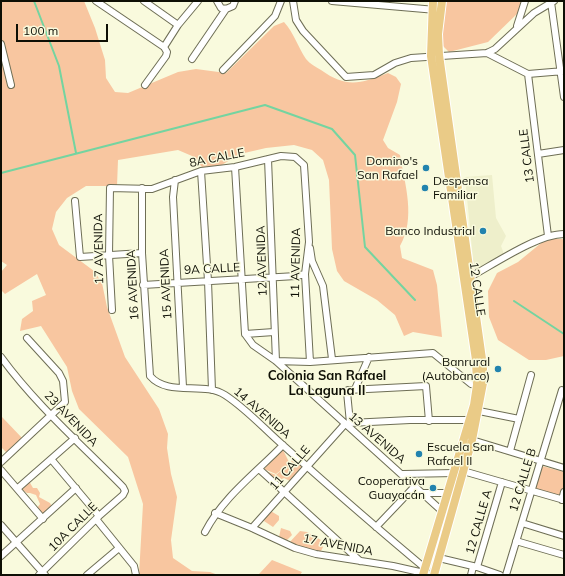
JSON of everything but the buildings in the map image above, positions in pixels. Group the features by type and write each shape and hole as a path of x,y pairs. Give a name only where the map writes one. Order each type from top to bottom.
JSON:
{"main road":[{"name":"12 CALLE","path":"424,572 447,513 459,472 477,385 476,360 435,55 436,10 433,1"},
{"name":"12 CALLE","path":"436,10 442,1"},
{"name":"12 CALLE","path":"434,575 439,558 449,493 472,440 479,411 483,382 483,366 470,277 435,55"}],"street":[{"path":"96,1 164,47 167,52 166,56 145,85"},
{"path":"144,1 178,25"},
{"path":"164,47 178,25 198,1"},
{"path":"217,1 219,6 226,9"},
{"path":"223,70 275,16 281,1"},
{"path":"293,1 296,20 303,31 345,77 374,75 395,63 411,58 435,55 487,53 495,49 517,27 552,1"},
{"path":"332,1 436,10"},
{"path":"517,27 525,1"},
{"path":"552,1 556,39 562,71 564,97"},
{"path":"192,59 226,9 231,8 236,2"},
{"path":"556,39 564,39"},
{"path":"1,44 11,85"},
{"path":"487,53 528,74 562,71"},
{"name":"13 CALLE","path":"528,74 548,236"},
{"path":"538,154 564,150"},
{"name":"8A CALLE","path":"110,188 159,187 201,171 236,167 281,156 295,157 304,165"},
{"name":"12 AVENIDA","path":"268,159 274,277 274,332 276,361"},
{"name":"11 AVENIDA","path":"304,165 309,242 305,274 310,362"},
{"name":"13 AVENIDA","path":"236,167 245,334 251,343 276,361 447,513"},
{"path":"183,387 212,390 208,281 201,171"},
{"name":"15 AVENIDA","path":"175,180 173,197 183,387"},
{"name":"17 AVENIDA","path":"110,188 109,255 112,310"},
{"name":"16 AVENIDA","path":"142,188 143,285 150,376 154,380 166,386 183,387"},
{"path":"75,202 80,257 142,253"},
{"path":"470,277 548,236 554,234 564,234"},
{"path":"309,242 312,261 323,286 332,359"},
{"name":"9A CALLE","path":"143,285 305,274"},
{"path":"245,334 274,332"},
{"path":"251,343 262,333"},
{"path":"1,462 65,403 63,382 59,373 27,338"},
{"path":"276,361 310,362 332,359 434,353 471,384 477,385"},
{"name":"23 AVENIDA","path":"1,357 11,371 52,416 123,487 123,495"},
{"path":"352,390 369,357"},
{"path":"510,451 531,376"},
{"path":"429,420 426,386 352,390 346,392 347,424 429,420 470,420"},
{"name":"14 AVENIDA","path":"212,390 224,394 252,415 306,466 424,572"},
{"name":"12 CALLE B","path":"506,575 562,390"},
{"path":"479,411 519,419"},
{"name":"11 CALLE","path":"252,528 306,466 347,424"},
{"path":"18,488 75,438"},
{"path":"472,440 564,468"},
{"path":"205,532 215,513 283,445"},
{"path":"51,459 76,488 119,548 134,566 136,575"},
{"path":"259,469 360,561"},
{"path":"1,470 43,519"},
{"path":"403,474 459,472 502,482 563,500 564,492"},
{"name":"12 CALLE A","path":"471,575 475,567 502,482"},
{"path":"376,528 415,486"},
{"path":"1,556 76,488"},
{"path":"423,493 449,493"},
{"name":"10A CALLE","path":"42,574 98,517 123,495"},
{"name":"17 AVENIDA","path":"215,513 295,548 316,554 424,572"},
{"path":"522,523 564,536"},
{"path":"1,525 18,542 42,574"},
{"path":"516,541 564,555"},
{"path":"91,574 119,548"},
{"path":"439,558 500,575"}],"shaded area":[{"path":"1,1 84,1 95,28 105,60 106,78 115,92 128,93 178,72 196,69 226,73 274,26 284,22 291,31 306,59 330,76 346,82 361,82 388,73 396,77 401,84 397,102 383,140 388,148 400,155 408,201 407,224 405,235 400,246 402,258 433,270 437,285 442,337 413,332 404,336 395,315 377,300 344,281 337,271 332,249 329,180 323,160 312,150 294,145 266,148 240,154 220,166 202,167 192,156 178,150 118,160 117,186 86,186 67,198 56,212 52,229 59,245 94,271 102,283 107,307 125,357 159,409 168,434 167,448 171,474 177,497 171,540 173,558 192,571 210,572 218,575 139,575 143,504 128,457 79,409 72,391 67,367 41,326 20,331 22,319 33,311 32,301 46,295 37,274 5,294 1,290 1,272 7,265 1,261"},
{"path":"446,1 522,1 519,12 488,42 449,52 442,45 442,17"},
{"path":"492,175 496,218 506,236 501,246 504,254 474,270 465,177"},
{"path":"546,239 564,240 564,356 546,360 529,360 498,340 489,317 488,291 497,273 518,262"},
{"path":"2,417 24,440 8,454 1,447"},
{"path":"282,448 291,466 292,457 297,456 306,461 290,481 284,478 282,480 279,477 274,480 263,470 276,475 285,467 276,474 264,469"},
{"path":"542,466 564,472 564,487 561,498 535,490"},
{"path":"29,481 33,488 37,488 40,493 39,497 50,503 52,507 45,515 39,514 37,508 40,504 36,495 27,493 21,489"},
{"path":"269,510 279,516 279,520 273,527 264,521"},
{"path":"281,528 290,531 292,535 286,541 279,537"},
{"path":"300,531 307,532 321,540 319,543 323,547 320,553 288,544"},
{"path":"272,560 302,572 300,575 259,574"}],"waterway":[{"path":"34,1 59,66 76,153"},
{"path":"1,173 265,105 332,129 355,155 365,247 415,300"},
{"path":"514,301 564,334"}],"place":[{"name":"Domino's San Rafael","path":"426,168"},
{"name":"Despensa Familiar","path":"425,188"},
{"name":"Banco Industrial","path":"483,231"},
{"name":"Banrural (Autobanco)","path":"498,369"},
{"name":"Escuela San Rafael II","path":"419,454"},
{"name":"Cooperativa Guayacán","path":"433,488"}],"district":[{"name":"Colonia San Rafael La Laguna II","path":"327,384"}]}
